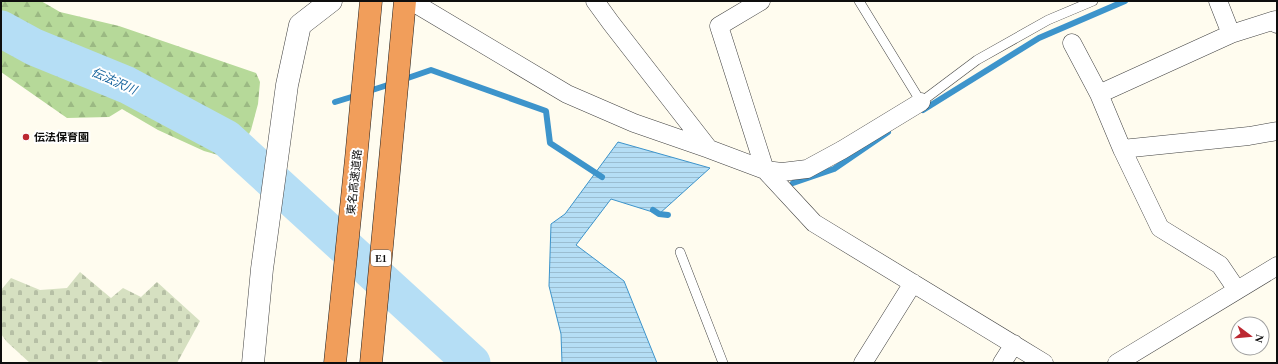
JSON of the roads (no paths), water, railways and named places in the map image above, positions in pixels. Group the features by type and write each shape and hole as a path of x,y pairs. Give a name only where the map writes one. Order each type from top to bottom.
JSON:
{"highway":[{"name":"東名高速道路","path":"335,363 371,1"},
{"name":"E1","path":"371,363 405,1"}],"street":[{"path":"253,363 264,254 287,84 300,25 331,1"},
{"path":"411,1 429,6 567,94 634,123 765,170 782,172 807,169 921,102"},
{"path":"596,1 610,23 710,149"},
{"path":"761,1 719,26 765,170 814,223 1044,363"},
{"path":"1218,1 1231,34"},
{"path":"1099,94 1231,34 1275,20 1277,24"},
{"path":"1072,43 1099,94 1122,150 1160,228 1220,265 1237,290"},
{"path":"1122,150 1249,136 1277,131"},
{"path":"1117,363 1277,266"},
{"path":"863,363 913,283"},
{"path":"1002,363 1014,344"}],"lane":[{"path":"859,1 921,102 978,60 1048,20 1093,1"},
{"path":"680,252 723,363"}],"water":[{"path":"618,142 710,168 659,214 611,199 576,245 624,281 657,363 562,363 561,334 549,286 551,224 565,214"}],"waterway":[{"path":"923,110 1039,38 1125,1"},
{"name":"伝法沢川","path":"1,29 34,47 127,85 226,138 472,363"},
{"path":"402,80 431,70 546,111 550,143 602,177"},
{"path":"366,92 394,83"},
{"path":"335,102 358,95"},
{"path":"793,183 834,169 888,132"},
{"path":"653,210 659,214 668,215"}],"place":[{"name":"伝法保育園","path":"26,137"}]}
